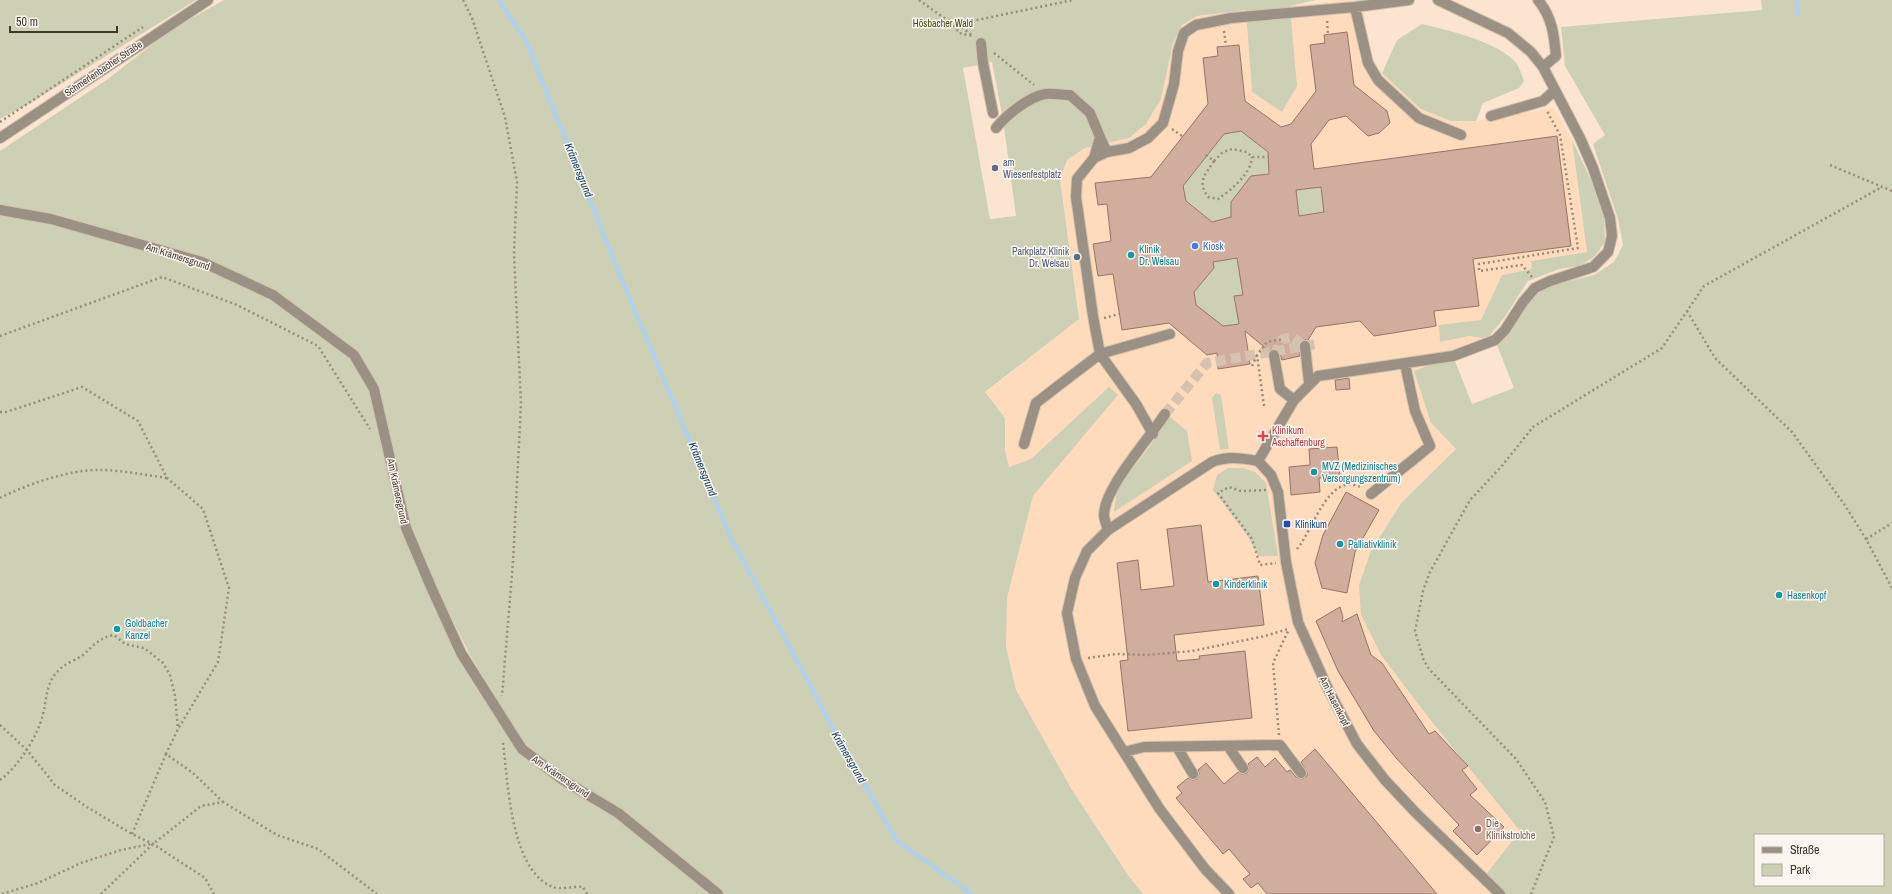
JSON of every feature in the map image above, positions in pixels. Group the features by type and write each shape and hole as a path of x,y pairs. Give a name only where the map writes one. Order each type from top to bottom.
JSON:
{"street":[{"name":"Schmerlenbacher Straße","path":"0,138 208,0"},
{"path":"1094,158 1107,152 1129,148 1148,138 1163,123 1174,84 1178,51 1184,34 1196,25 1231,18 1355,7 1409,0"},
{"path":"1229,894 1205,868 1159,808 1095,706 1076,659 1067,613 1075,578 1087,550 1108,530 1212,462 1225,458 1238,457 1258,461 1294,400 1309,383 1318,376 1453,356 1495,340 1505,330 1523,302 1535,288 1550,281 1593,267 1608,252 1612,236 1610,218 1580,138 1542,67 1531,52 1508,33 1438,0"},
{"path":"1538,0 1547,11 1553,27 1556,56 1542,67"},
{"path":"1355,7 1368,64 1378,80 1419,118 1461,135"},
{"path":"981,43 983,63 993,113"},
{"path":"1492,116 1542,101 1554,91"},
{"path":"996,128 1003,120 1024,104 1045,94 1070,95 1090,113 1107,152"},
{"path":"1100,137 1094,158 1077,179 1076,198 1093,316 1100,354 1136,404 1153,434"},
{"name":"Am Krämersgrund","path":"0,210 51,219 202,262 273,295 354,355 374,389 406,528 461,653 500,717 522,749 563,780 618,813 718,894"},
{"path":"1024,444 1036,403 1100,354 1170,334"},
{"path":"1305,346 1309,383"},
{"path":"1274,355 1280,390 1294,400"},
{"path":"1372,494 1430,446 1415,411 1405,364"},
{"path":"1108,530 1104,515 1113,486 1153,434 1165,414"},
{"name":"Am Hasenkopf","path":"1258,461 1271,475 1278,492 1286,564 1298,622 1328,689 1357,744 1385,780 1417,814 1500,894"},
{"path":"1124,752 1144,747 1280,745 1301,773"},
{"path":"1228,746 1243,768"},
{"path":"1177,747 1193,774"}],"path":[{"path":"462,0 472,18 505,117 517,182 514,254 521,404 513,562 500,717"},
{"path":"919,0 958,24 1045,94"},
{"path":"958,24 1073,0"},
{"path":"951,21 960,33 972,36"},
{"path":"0,122 145,26"},
{"path":"1532,276 1522,264 1480,271 1479,264 1578,248 1560,135 1542,101"},
{"path":"1252,157 1252,165 1228,192 1218,199 1208,197 1203,190 1202,178 1214,161 1223,152 1232,149 1240,150 1252,157 1268,158"},
{"path":"1206,156 1214,161"},
{"path":"1830,165 1892,191"},
{"path":"1531,894 1554,836 1545,802 1516,759 1429,669 1424,661 1415,630 1423,591 1430,572 1470,500 1501,467 1533,427 1662,348 1704,286 1882,187"},
{"path":"0,336 162,276 238,305 318,346 372,432"},
{"path":"1687,311 1715,358 1792,432 1844,504 1866,539 1892,588"},
{"path":"1252,366 1257,355 1267,342 1283,339"},
{"path":"1257,355 1264,406"},
{"path":"0,412 82,387 138,421 167,478 203,509 229,588 218,662 178,729 132,834"},
{"path":"0,498 14,491 58,476 99,470 167,478"},
{"path":"1286,564 1303,543 1326,499 1344,484"},
{"path":"1260,565 1252,539 1218,493 1229,487 1241,491 1258,490 1278,492"},
{"path":"1866,539 1892,523"},
{"path":"1076,659 1117,654 1147,655 1192,650 1265,636 1289,628 1298,622"},
{"path":"1280,745 1274,663 1289,628"},
{"path":"0,780 10,773 27,750 43,715 47,688 59,669 83,655 105,636 114,635 125,644 144,648 163,663 170,675 175,696 178,729"},
{"path":"0,726 27,750 55,785 205,878 214,894"},
{"path":"503,739 511,813 519,843 536,876 554,888 574,886 583,888 588,894"},
{"path":"166,754 194,773 223,802 277,836 318,849 377,894"},
{"path":"101,894 152,844 201,806 223,802"},
{"path":"2,894 38,883 81,863 121,850 152,844"}],"shaded area":[{"name":"Klinikum Aschaffenburg","path":"1343,0 1363,0 1366,28 1373,58 1382,73 1421,109 1451,121 1476,121 1554,108 1572,140 1587,252 1531,261 1532,269 1502,275 1481,320 1439,326 1440,342 1470,336 1495,340 1453,356 1431,423 1456,449 1402,502 1381,655 1428,717 1520,831 1484,877 1499,894 1143,894 1128,875 1072,790 1016,690 1006,647 1007,598 1033,496 1117,395 1109,388 1031,459 1009,467 1005,450 1005,418 985,393 1079,319 1060,179 1067,160 1085,148 1129,138 1161,99 1173,43 1182,25 1197,16 1246,10 1252,91 1297,86 1290,6"}],"green space":[{"path":"0,0 196,0 29,104 0,119"},
{"name":"Hösbacher Wald","path":"224,0 1316,0 1290,6 1297,86 1282,112 1252,92 1246,10 1197,16 1182,25 1173,43 1161,99 1146,124 1129,138 1085,148 1067,160 1060,179 1079,319 985,392 1005,418 1005,450 1009,467 1031,459 1109,387 1118,395 1033,496 1007,598 1006,647 1016,690 1072,790 1128,875 1143,894 0,894 0,151 108,79 169,31","holes":["992,62 1003,120 1016,216 990,219 963,68","449,613 469,653 526,751 570,780 520,754 457,654"]},
{"path":"1761,0 1892,0 1892,894 1499,894 1484,877 1520,831 1428,717 1381,655 1361,615 1359,585 1371,551 1402,502 1456,449 1431,423 1414,371 1453,356 1472,404 1514,388 1495,340 1507,333 1537,292 1550,286 1594,275 1614,262 1623,245 1618,219 1593,144 1605,135 1565,66 1561,27 1762,10"},
{"path":"1422,24 1472,38 1498,49 1509,56 1517,64 1524,81 1519,88 1483,103 1476,121 1451,121 1421,109 1382,73 1397,40"},
{"path":"1241,131 1268,153 1269,174 1231,217 1212,222 1186,201 1183,186 1224,134"},
{"path":"1572,140 1591,180 1604,218 1605,242 1594,257 1579,266 1559,269 1528,281 1504,318 1487,339 1470,336 1440,342 1439,325 1481,320 1502,275 1532,269 1531,261 1587,252"},
{"path":"1321,187 1324,212 1299,216 1296,190"},
{"path":"1237,258 1243,295 1234,296 1239,324 1223,326 1196,305 1194,292 1214,268 1213,262"},
{"path":"1216,393 1221,395 1229,449 1220,450 1212,398"},
{"path":"1169,416 1187,431 1192,461 1114,512 1117,488 1150,446"},
{"path":"1228,468 1243,468 1255,472 1266,483 1278,556 1258,556 1249,538 1213,490 1217,475"}],"building":[{"path":"1347,32 1354,85 1387,111 1390,123 1379,133 1368,136 1346,116 1329,120 1311,144 1314,169 1557,136 1571,246 1473,259 1479,306 1434,311 1436,326 1374,336 1360,321 1316,327 1308,340 1304,340 1299,343 1300,356 1282,360 1279,351 1273,349 1269,351 1245,331 1250,364 1218,369 1217,353 1207,355 1169,323 1122,330 1113,274 1098,276 1093,244 1111,241 1107,204 1098,205 1095,183 1151,177 1208,104 1203,58 1218,56 1217,47 1239,45 1245,101 1281,127 1291,124 1316,91 1310,45 1325,43 1324,35","holes":["1241,131 1268,152 1269,174 1251,176 1231,202 1231,217 1212,222 1186,201 1183,186 1224,134","1321,187 1324,212 1299,216 1296,190","1237,258 1243,295 1234,296 1239,324 1223,326 1196,305 1194,292 1214,268 1213,262"]},
{"path":"1349,378 1350,389 1336,390 1335,380"},
{"name":"MVZ (Medizinisches Versorgungszentrum)","path":"1337,447 1340,476 1319,478 1320,492 1291,495 1289,467 1310,465 1309,449"},
{"name":"Palliativklinik","path":"1346,492 1379,510 1355,552 1347,593 1322,588 1315,563 1323,535"},
{"path":"1201,525 1208,582 1258,576 1264,625 1174,635 1177,661 1200,659 1199,656 1245,651 1252,718 1128,731 1120,661 1128,660 1117,563 1138,560 1141,590 1174,586 1167,529"},
{"path":"1340,607 1343,617 1342,622 1357,614 1371,655 1382,663 1429,734 1435,731 1468,766 1462,770 1477,789 1470,795 1504,827 1477,855 1453,831 1459,825 1397,759 1374,731 1338,671 1316,621"},
{"path":"1315,749 1437,894 1267,894 1258,883 1251,888 1243,879 1250,874 1229,849 1223,854 1176,798 1182,793 1177,787 1188,778 1193,780 1197,779 1199,774 1198,770 1206,763 1224,784 1238,772 1243,774 1247,773 1249,768 1248,764 1257,757 1265,767 1275,758 1287,772 1290,770 1296,777 1302,779 1307,776 1307,773 1301,762"}],"waterway":[{"name":"Krämersgrund","path":"499,0 526,41 619,273 729,534 828,719 896,840 972,894"},
{"path":"1797,0 1798,14"}],"tunnel":[{"path":"1274,355 1283,339 1292,337 1305,346"},
{"path":"1165,414 1207,363 1316,344"}],"place":[{"name":"am Wiesenfestplatz","path":"995,168"},
{"name":"Kiosk","path":"1195,246"},
{"name":"Klinik Dr. Welsau","path":"1131,255"},
{"name":"Parkplatz Klinik Dr. Welsau","path":"1077,257"},
{"name":"Klinikum Aschaffenburg","path":"1263,436"},
{"name":"MVZ (Medizinisches Versorgungszentrum)","path":"1314,472"},
{"name":"Klinikum","path":"1287,524"},
{"name":"Palliativklinik","path":"1340,544"},
{"name":"Kinderklinik","path":"1216,584"},
{"name":"Hasenkopf","path":"1779,595"},
{"name":"Goldbacher Kanzel","path":"117,629"},
{"name":"Die Klinikstrolche","path":"1478,829"}]}
